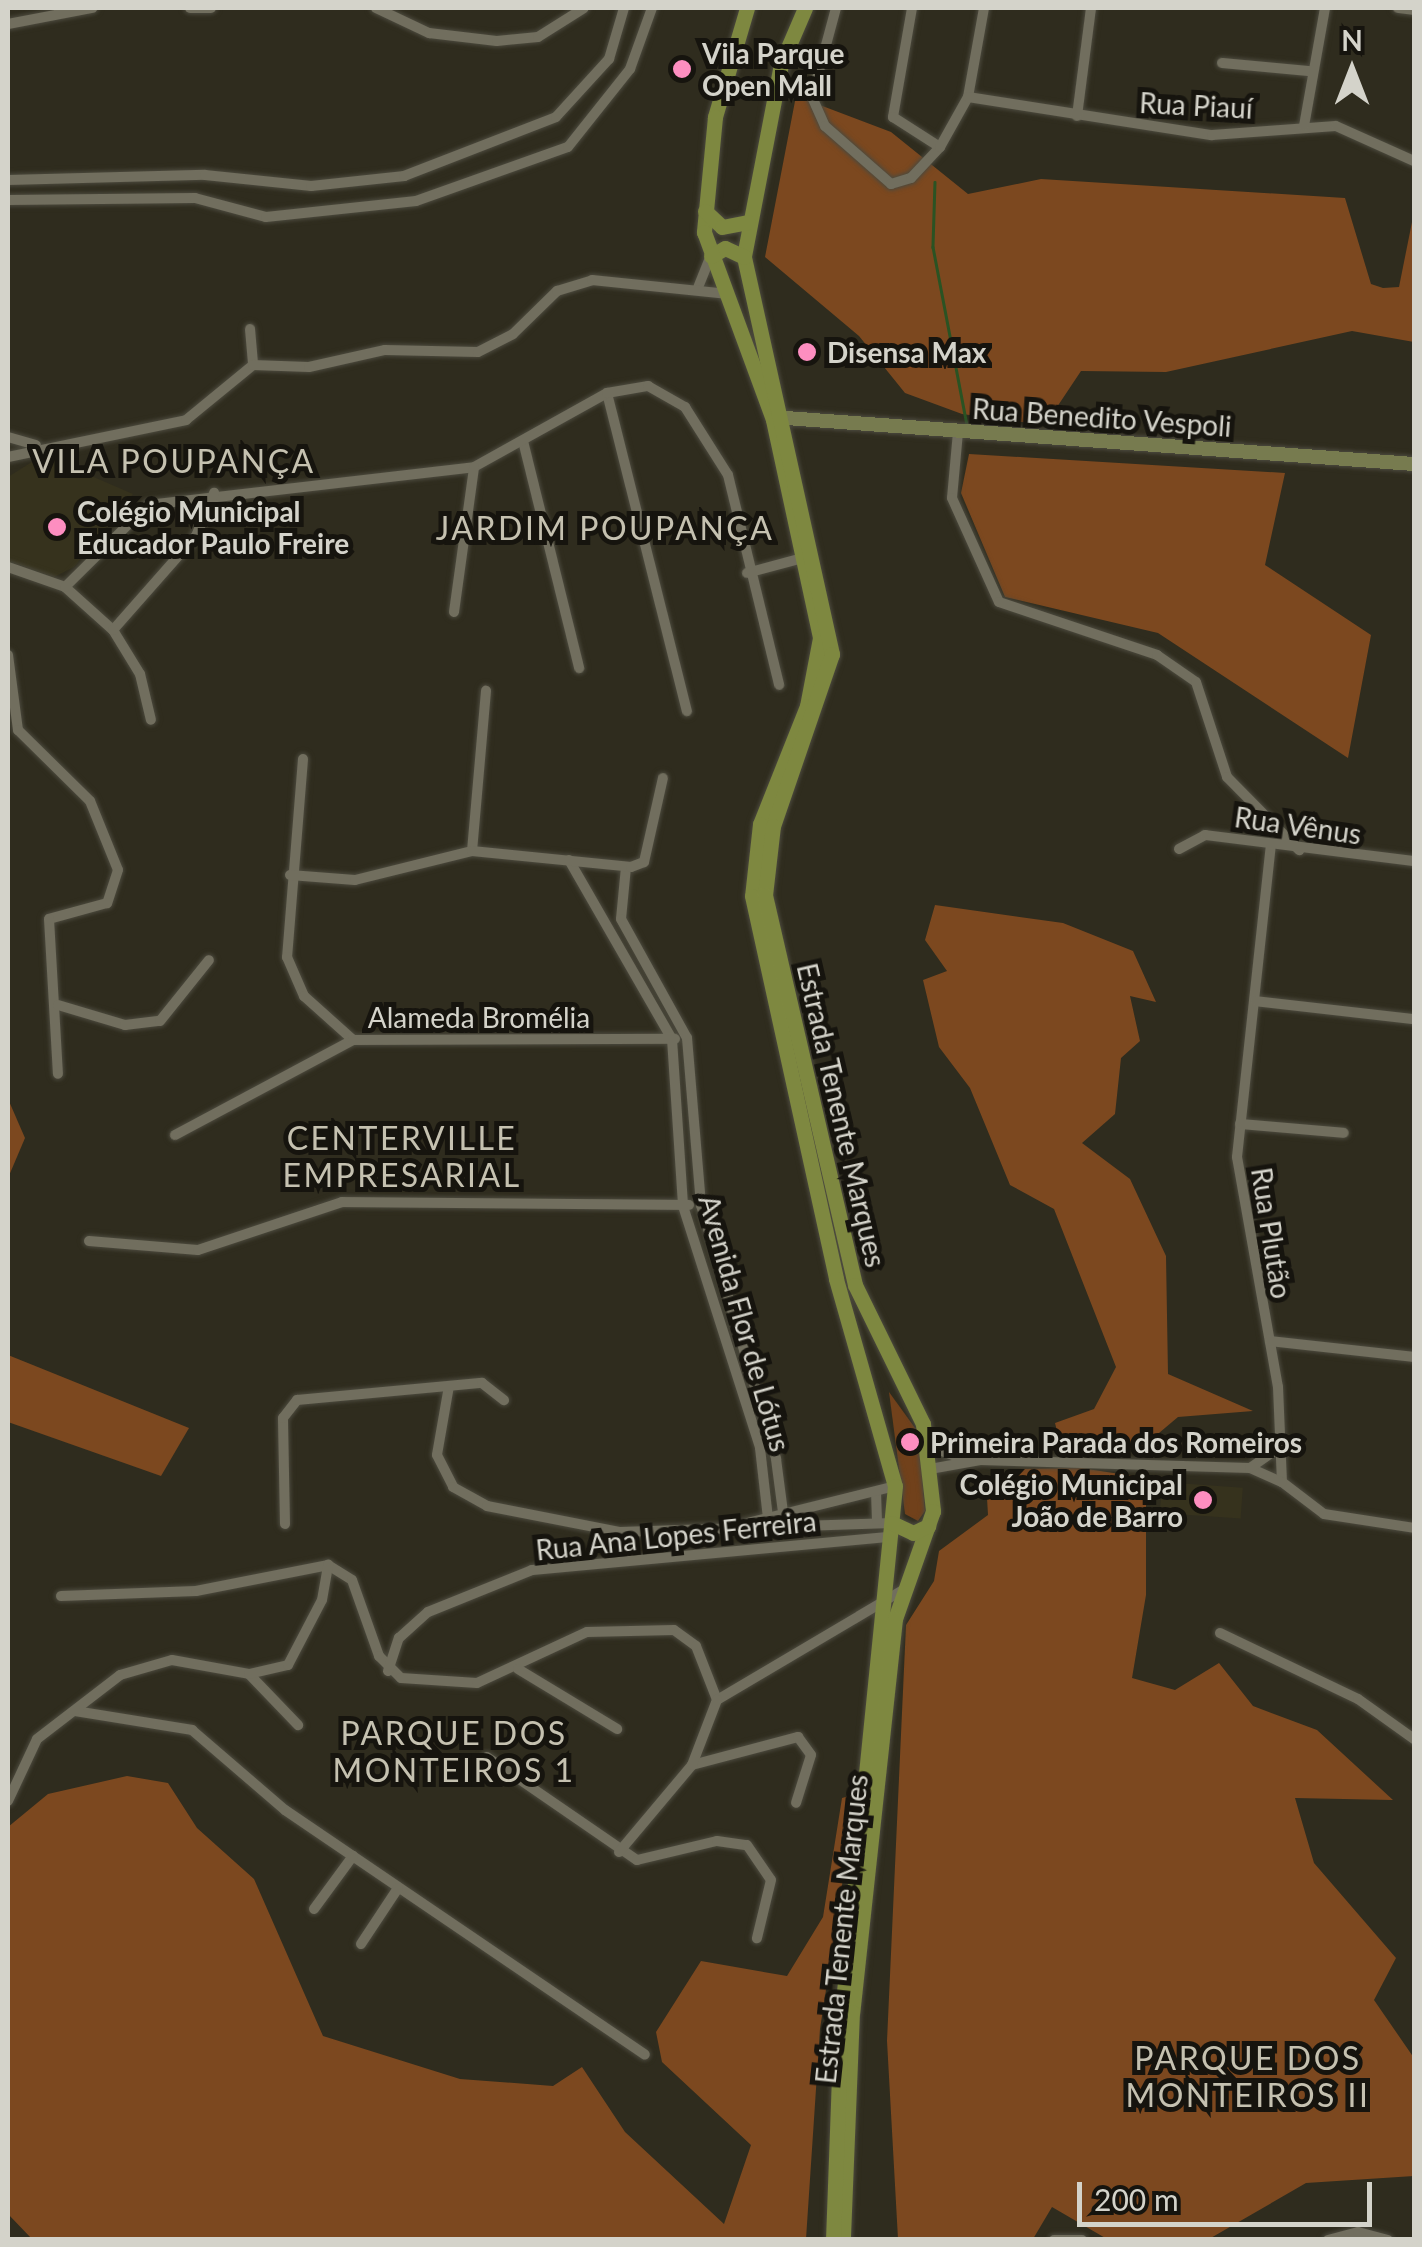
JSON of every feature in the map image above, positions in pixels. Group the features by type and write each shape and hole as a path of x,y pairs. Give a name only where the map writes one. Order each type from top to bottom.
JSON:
{"main road":[{"name":"Estrada Tenente Marques","path":"747,8 716,117 703,207 711,256 773,420 803,558 818,666 760,824 752,896 895,1486 886,1526 842,1992 832,2240"},
{"name":"Estrada Tenente Marques","path":"805,8 781,64 744,257 786,418 832,654 773,826 766,894 855,1284 910,1399 928,1446 930,1469 928,1526 901,1592 854,1995 843,2240"},
{"path":"703,207 722,227 748,222"},
{"path":"711,256 725,248 744,257"},
{"path":"728,294 748,280"},
{"path":"874,1410 885,1388 910,1399"},
{"path":"886,1526 913,1533 928,1526"}],"street":[{"path":"8,24 92,8"},
{"path":"190,8 211,8"},
{"path":"376,8 429,34 497,42 538,37 584,8"},
{"path":"8,180 205,175 311,186 404,176 556,117 608,59 624,8"},
{"path":"8,200 195,198 266,217 416,202 568,147 630,70 652,8"},
{"path":"836,8 812,96 825,126 891,184 911,178 940,148 968,97 984,8"},
{"path":"912,8 893,116 940,148"},
{"path":"1077,116 1090,8"},
{"path":"1304,126 1310,71 1326,8"},
{"path":"1398,8 1414,10"},
{"path":"1222,64 1310,71"},
{"name":"Rua Piauí","path":"968,97 1212,135 1304,126 1354,129 1414,161"},
{"path":"697,290 711,256"},
{"path":"8,457 38,445 186,420 253,365 309,367 385,350 478,352 514,334 557,290 592,280 728,294"},
{"path":"250,329 253,365"},
{"path":"65,587 148,505 214,494 317,491 474,467 607,393 648,386 698,422 728,475 747,574 779,685"},
{"path":"607,393 687,711"},
{"name":"Rua Benedito Vespoli","path":"786,418 1414,464"},
{"path":"958,432 952,498 998,602 1157,655 1187,675 1205,696 1227,776 1299,850"},
{"path":"8,437 38,445"},
{"path":"523,442 578,668"},
{"path":"454,612 474,467"},
{"path":"113,630 196,536 214,494"},
{"path":"747,574 803,558"},
{"path":"8,567 65,587 113,630 140,674 152,720"},
{"path":"8,655 18,730 90,801 118,870 107,903 48,919 58,1005 58,1074"},
{"path":"472,851 486,691"},
{"path":"303,760 290,875 294,979 354,1040"},
{"path":"290,875 356,880 472,851 626,867 644,862 663,778"},
{"name":"Rua Vênus","path":"1179,850 1206,834 1299,850 1414,862"},
{"name":"Rua Plutão","path":"1271,844 1240,1124 1238,1184 1270,1341 1282,1482"},
{"name":"Avenida Flor de Lótus","path":"569,860 672,1039 683,1206 760,1448 769,1527"},
{"name":"Avenida Flor de Lótus","path":"626,867 621,918 687,1038 701,1204 785,1527"},
{"path":"58,1005 125,1025 160,1021 209,960"},
{"path":"1254,1001 1414,1020"},
{"name":"Alameda Bromélia","path":"175,1135 354,1040 687,1038"},
{"path":"1240,1124 1344,1133"},
{"path":"89,1242 198,1250 342,1202 701,1204"},
{"path":"1270,1341 1414,1357"},
{"path":"285,1524 290,1404 482,1383 504,1400"},
{"path":"449,1386 437,1455 469,1498 620,1532 742,1524 886,1526 876,1492"},
{"path":"928,1446 980,1460"},
{"path":"1250,1468 1280,1447"},
{"path":"930,1469 980,1460 1250,1468 1282,1482 1294,1500 1324,1514 1414,1528"},
{"path":"742,1524 783,1508 895,1486"},
{"name":"Rua Ana Lopes Ferreira","path":"388,1672 399,1638 428,1612 532,1570 886,1526"},
{"path":"328,1564 357,1588 388,1672 453,1686 518,1669 587,1632 674,1630 696,1646 717,1700"},
{"path":"62,1596 196,1592 328,1564"},
{"path":"8,1801 31,1746 120,1675 156,1662 195,1660 249,1674 288,1665 322,1600 328,1564"},
{"path":"619,1852 692,1765 717,1700 901,1592"},
{"path":"1220,1633 1358,1698 1414,1739"},
{"path":"518,1669 617,1729"},
{"path":"249,1674 298,1725"},
{"path":"75,1711 192,1730 352,1856 644,2055"},
{"path":"692,1765 798,1736 811,1754 796,1803"},
{"path":"487,1757 619,1852 646,1859 717,1841 747,1846 771,1880 757,1938"},
{"path":"314,1909 352,1856"},
{"path":"361,1944 398,1888"},
{"path":"1328,2240 1358,2232 1388,2240"},
{"path":"1054,2240 1082,2240"}],"shaded area":[{"path":"796,96 891,132 968,194 1041,179 1345,198 1371,284 1383,288 1399,287 1414,212 1414,342 1352,331 1166,372 1081,371 1045,425 962,414 905,393 859,336 765,257"},
{"path":"969,454 1285,473 1265,565 1371,635 1348,758 1158,633 1005,597 961,493"},
{"name":"Colégio Municipal Educador Paulo Freire","path":"43,455 133,494 74,567 54,577 8,561 8,477"},
{"path":"935,905 1063,923 1133,951 1156,1002 1130,996 1140,1041 1121,1058 1115,1114 1082,1143 1130,1179 1166,1256 1168,1374 1253,1411 1178,1417 1140,1449 1061,1447 1055,1423 1094,1409 1116,1367 1054,1209 1010,1185 970,1088 939,1047 923,980 947,971 925,940"},
{"path":"8,1099 25,1138 8,1178"},
{"path":"8,1355 189,1428 161,1476 8,1422"},
{"path":"889,1392 918,1432 925,1511 918,1521 905,1514"},
{"path":"1081,1468 1146,1478 1146,1595 1132,1678 1175,1690 1219,1663 1253,1706 1317,1730 1393,1800 1295,1798 1314,1863 1396,1958 1374,2000 1414,2058 1414,2176 1306,2183 1209,2239 1107,2239 1052,2207 1033,2239 898,2239 887,2041 906,1625 934,1581 939,1551 988,1515 986,1481 1016,1469"},
{"name":"Colégio Municipal João de Barro","path":"1162,1482 1243,1488 1241,1519 1160,1513"},
{"path":"127,1776 168,1783 197,1828 254,1879 323,2036 460,2079 553,2086 582,2067 625,2132 724,2224 751,2145 662,2062 656,2032 701,1961 787,1976 823,1917 842,1798 856,1794 820,2029 806,2239 32,2239 8,2214 8,1827 48,1794"}],"waterway":[{"path":"935,182 933,247 967,426"}],"place":[{"name":"Vila Parque Open Mall","path":"682,69"},
{"name":"Disensa Max","path":"807,352"},
{"name":"Colégio Municipal Educador Paulo Freire","path":"57,527"},
{"name":"Primeira Parada dos Romeiros","path":"910,1442"},
{"name":"Colégio Municipal João de Barro","path":"1203,1500"}],"district":[{"name":"VILA POUPANÇA","path":"174,461"},
{"name":"JARDIM POUPANÇA","path":"605,528"},
{"name":"CENTERVILLE EMPRESARIAL","path":"402,1158"},
{"name":"PARQUE DOS MONTEIROS 1","path":"454,1752"},
{"name":"PARQUE DOS MONTEIROS II","path":"1248,2078"}]}
